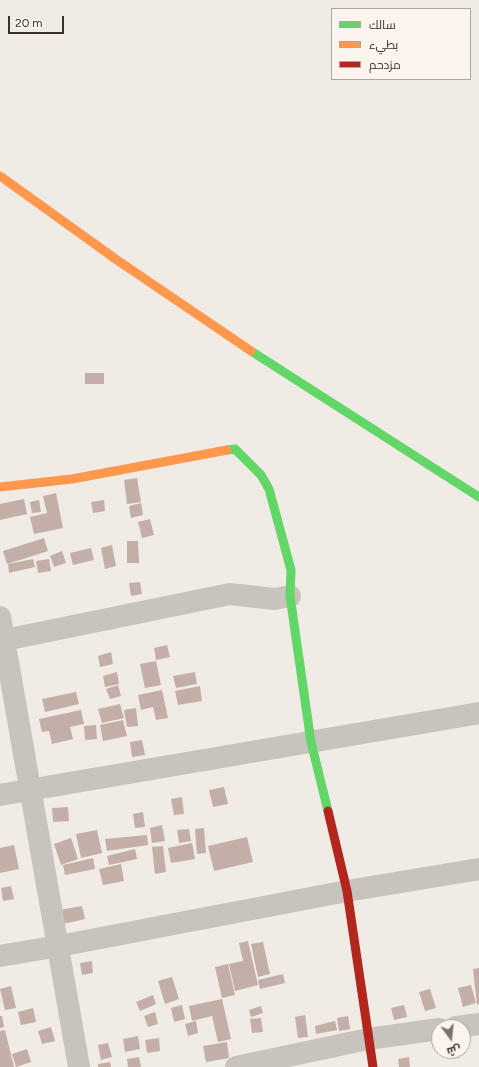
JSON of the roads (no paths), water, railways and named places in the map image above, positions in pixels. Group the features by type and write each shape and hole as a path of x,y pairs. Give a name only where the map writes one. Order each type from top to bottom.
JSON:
{"main road":[{"path":"0,176 102,249 336,407 479,497"},
{"path":"0,487 72,479 236,449 261,474 269,489 291,570 290,596 311,742 347,891 373,1067"}],"street":[{"path":"2,641 230,594 274,599 290,596"},
{"path":"0,617 2,641 59,946 79,1067"},
{"path":"0,795 479,713"},
{"path":"0,956 347,891 479,869"},
{"path":"236,1067 368,1039 431,1030"}]}
